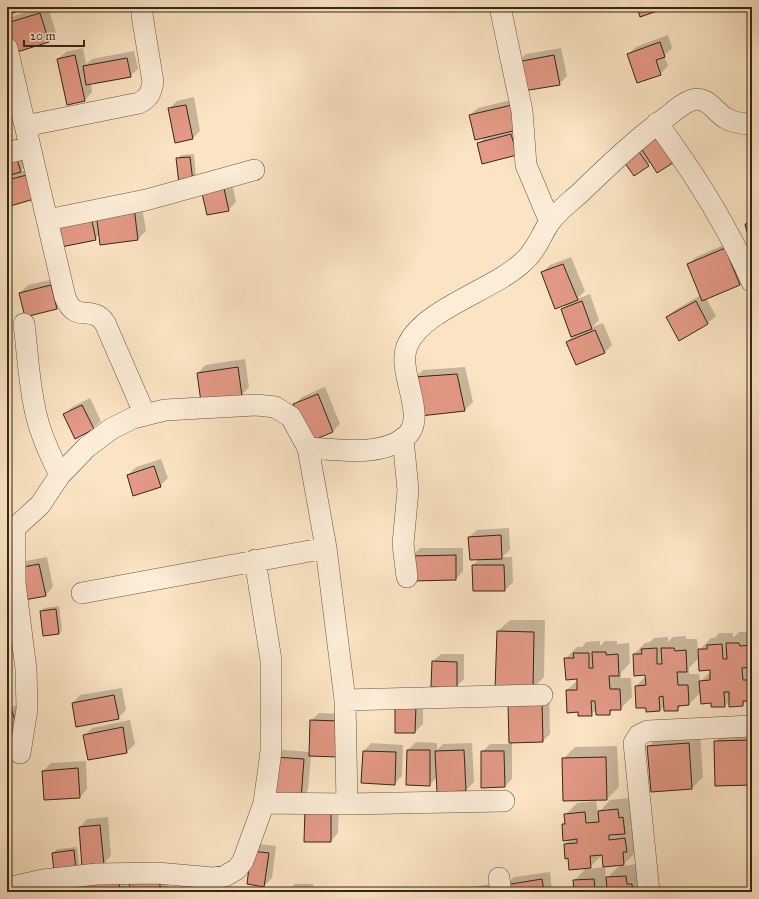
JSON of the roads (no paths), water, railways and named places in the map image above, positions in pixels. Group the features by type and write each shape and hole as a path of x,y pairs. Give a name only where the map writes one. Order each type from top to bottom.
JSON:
{"street":[{"path":"25,126 139,103 146,99 151,92 153,82 142,15 143,7"},
{"path":"500,7 522,111 526,165 550,222"},
{"path":"7,48 68,304 72,310 79,314 92,313 100,316 105,323 145,415"},
{"path":"308,448 360,450 380,448 403,438 414,425 414,406 404,359 408,344 421,326 523,263 538,245 550,222 628,148 684,104 700,99 708,102 726,118 740,123 752,124"},
{"path":"658,123 682,156 718,213 752,282"},
{"path":"7,153 30,147"},
{"path":"47,220 153,198 254,170"},
{"path":"24,324 30,383 37,418 47,449 60,475"},
{"path":"20,753 27,708 26,669 15,583 11,532 40,505 60,475 87,447 111,429 133,418 165,410 257,405 275,407 290,417 308,448 326,548 345,700 347,804"},
{"path":"403,438 408,490 403,544 407,577"},
{"path":"82,593 326,548"},
{"path":"7,888 43,880 97,874 157,873 213,878 226,876 237,869 243,861 264,803 271,751 271,660 255,560"},
{"path":"345,700 542,695"},
{"path":"648,892 634,743 639,735 648,731 752,726"},
{"path":"264,803 347,804 504,801"}]}
